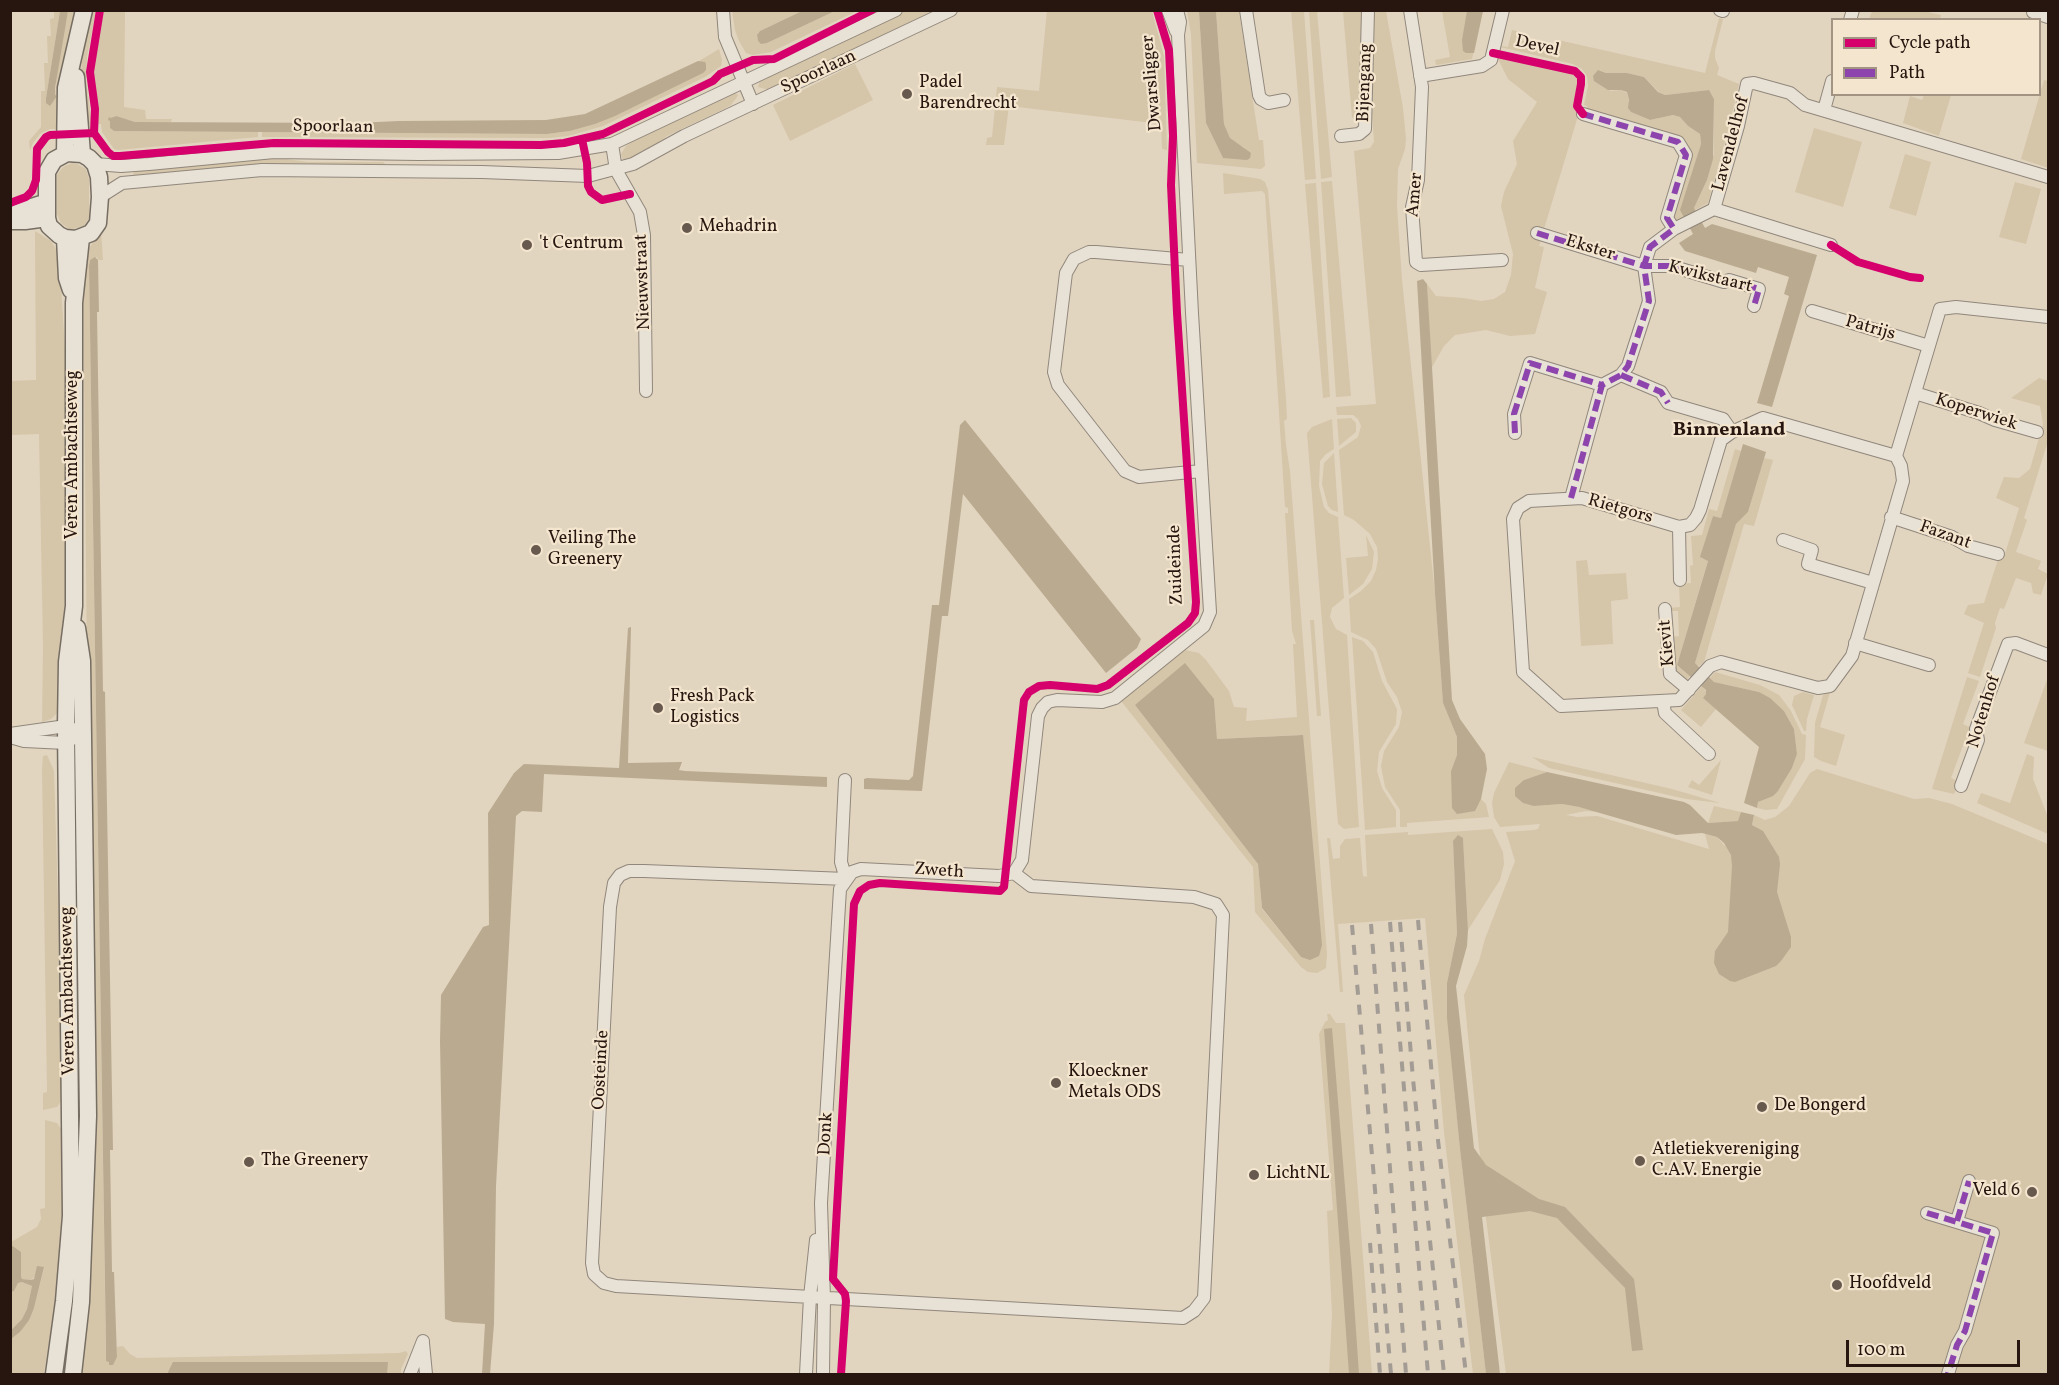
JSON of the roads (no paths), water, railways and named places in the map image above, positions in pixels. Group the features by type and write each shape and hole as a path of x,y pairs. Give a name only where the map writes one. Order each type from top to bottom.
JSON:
{"main road":[{"path":"73,154 66,88 84,10"},
{"path":"73,154 95,164 99,177 98,223 91,233 73,238 53,231 47,210 47,172 54,160 73,154"},
{"path":"10,219 22,210 47,210"},
{"name":"Veren Ambachtseweg","path":"54,1374 64,1301 71,1216 66,726 67,662 74,606 73,238"},
{"name":"Veren Ambachtseweg","path":"73,1374 81,1302 88,1116 82,661 74,606"}],"street":[{"path":"723,10 725,36 753,104"},
{"name":"Spoorlaan","path":"95,164 121,166 274,152 558,153 612,144 896,10"},
{"name":"Spoorlaan","path":"100,197 122,183 262,170 482,172 588,176 633,164 684,136 951,10"},
{"name":"Dwarsligger","path":"1168,10 1172,25 1178,35"},
{"name":"Dwarsligger","path":"1177,10 1180,22 1178,35 1184,154"},
{"path":"1246,10 1259,95 1268,103 1284,100"},
{"name":"Bijengang","path":"1341,136 1359,134 1365,129 1368,10"},
{"name":"Amer","path":"1410,10 1422,87 1418,180 1412,207 1416,262 1421,265 1502,260"},
{"path":"1420,76 1482,66 1491,60 1503,10"},
{"path":"2033,10 2033,12 2049,17"},
{"name":"Lavendelhof","path":"1831,245 1714,209 1738,126 1747,84 1754,83 1790,93 1805,105 2049,177"},
{"path":"1824,110 1831,87"},
{"path":"1583,114 1678,142 1686,154 1667,218 1679,226"},
{"name":"Nieuwstraat","path":"612,144 615,170 640,212 644,235 646,391"},
{"name":"Zuideinde","path":"1014,873 1022,860 1038,716 1042,708 1048,702 1057,699 1102,702 1115,698 1204,626 1210,612 1184,154"},
{"name":"Kwikstaart","path":"1621,375 1628,366 1649,301 1644,266 1650,247 1679,226 1714,209"},
{"name":"Ekster","path":"1537,233 1644,266"},
{"path":"1189,260 1096,252 1089,252 1074,259 1066,273 1054,372 1058,385 1125,471 1138,477 1201,471"},
{"name":"Kwikstaart","path":"1644,266 1671,266 1724,282 1729,280 1759,289 1754,306"},
{"name":"Rietgors","path":"1679,527 1582,498 1529,501 1518,508 1513,519 1523,672 1561,706 1678,700 1710,666 1720,662 1818,688 1830,686 1852,656 1902,481 1901,466 1896,456 1940,309 1956,307 2049,317"},
{"name":"Patrijs","path":"1812,311 1929,346"},
{"path":"1515,433 1514,414 1530,363 1602,386"},
{"path":"1571,498 1602,386 1621,375 1661,392 1668,403 1723,419 1732,432"},
{"name":"Koperwiek","path":"1915,393 2037,432"},
{"path":"1680,580 1679,527 1690,525 1696,518 1721,440 1732,432 1763,418 1896,456"},
{"name":"Fazant","path":"1891,518 1952,537 1968,546 1998,554"},
{"path":"1783,540 1812,550 1808,564 1873,583"},
{"name":"Kievit","path":"1665,609 1670,674 1691,688"},
{"path":"1855,643 1929,665"},
{"name":"Notenhof","path":"1961,786 1978,740 1976,729 2008,644 2016,643 2049,655"},
{"path":"1663,701 1665,713 1709,754"},
{"path":"10,735 66,726 82,732"},
{"path":"10,735 24,741 66,743 82,732"},
{"name":"Donk","path":"806,1374 810,1297 821,1203 838,906 840,889 846,879 841,862 845,780"},
{"name":"Zweth","path":"846,879 852,872 861,868 999,876 1014,873"},
{"name":"Oosteinde","path":"810,1297 616,1286 604,1283 594,1274 592,1263 610,894 620,875 629,871 846,879"},
{"path":"810,1297 1183,1318 1194,1311 1204,1298 1223,915 1216,904 1194,897 1031,886 1014,873"},
{"path":"1957,1221 1969,1181"},
{"name":"Donk","path":"821,1203 824,1299 823,1374"},
{"path":"1928,1213 1993,1233 1965,1331 1957,1345 1948,1374"},
{"path":"410,1374 423,1341 426,1374"}],"railway":[{"path":"1418,920 1437,1132 1466,1374"},
{"path":"1390,922 1428,1374"},
{"path":"1400,922 1413,1079 1444,1374"},
{"path":"1371,924 1406,1374"},
{"path":"1352,925 1391,1374"},
{"path":"1370,1243 1380,1374"}],"place":[{"name":"Padel Barendrecht","path":"907,94"},
{"name":"Mehadrin","path":"687,228"},
{"name":"'t Centrum","path":"527,245"},
{"name":"Veiling The Greenery","path":"536,550"},
{"name":"Fresh Pack Logistics","path":"658,708"},
{"name":"Kloeckner Metals ODS","path":"1056,1083"},
{"name":"De Bongerd","path":"1762,1107"},
{"name":"Atletiekvereniging C.A.V. Energie","path":"1640,1161"},
{"name":"The Greenery","path":"249,1162"},
{"name":"LichtNL","path":"1254,1175"},
{"name":"Veld 6","path":"2032,1192"},
{"name":"Hoofdveld","path":"1837,1285"}],"district":[{"name":"Binnenland","path":"1729,431"}]}
